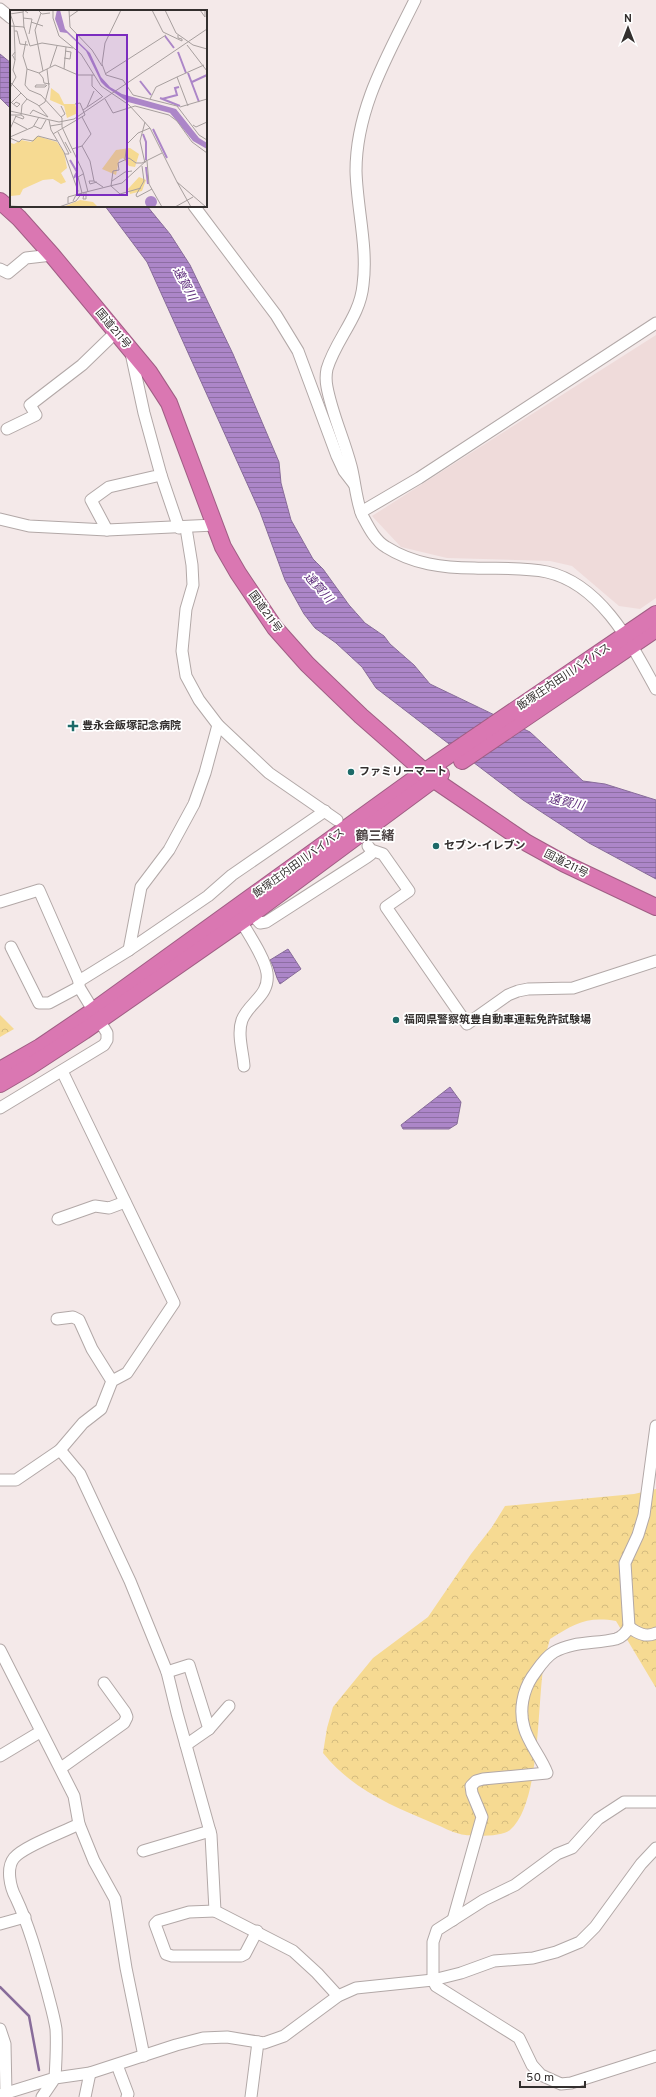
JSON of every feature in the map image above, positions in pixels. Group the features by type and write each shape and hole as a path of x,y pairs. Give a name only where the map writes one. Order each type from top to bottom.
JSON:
{"highway":[{"name":"国道211号","path":"0,201 19,218 52,255 149,372 169,403 223,547 238,574 275,628 307,664 361,716 429,775 539,850 656,907"},
{"name":"飯塚庄内田川バイパス","path":"0,1084 30,1067 96,1016 429,775 457,758 627,641 656,614"},
{"name":"飯塚庄内田川バイパス","path":"627,641 656,629"},
{"name":"飯塚庄内田川バイパス","path":"0,1070 96,1016 246,918 429,775"}],"street":[{"path":"415,0 377,77 365,109 358,144 356,172 364,258 363,290 358,309 327,370 326,385 351,466 361,512 371,530 383,546 404,557 431,565 451,568 523,569 549,572 571,582 596,600 609,614 656,689"},
{"path":"0,9 10,17"},
{"path":"195,207 276,315 298,352 337,456 344,471 355,484"},
{"path":"0,269 8,273 26,258 52,255"},
{"path":"361,512 419,478 656,323"},
{"path":"7,429 36,415 30,405 82,365 116,333"},
{"path":"130,349 144,413 161,475 183,528 192,565 193,585 186,609 182,651 186,676 199,700 218,725 269,773 337,820"},
{"path":"107,530 91,500 109,488 161,475"},
{"path":"0,518 29,526 107,530 183,528 215,525"},
{"path":"129,950 141,887 169,850 194,804 205,773 218,725"},
{"path":"11,947 39,1003 49,1003 208,896 232,875 326,811"},
{"path":"246,918 260,923 266,922 367,857 371,854 369,848 383,854 409,891 386,907 467,1024 508,995 518,991 528,989 573,988 656,961"},
{"path":"0,902 39,890 79,984 107,1033 107,1040 104,1045 0,1108"},
{"path":"244,1066 240,1029 242,1021 245,1014 263,995 268,981 267,971 246,918"},
{"path":"0,1480 16,1480 60,1450 83,1423 101,1409 112,1381 127,1373 174,1303 62,1071"},
{"path":"58,1220 95,1206 109,1208 125,1202"},
{"path":"57,1319 73,1317 79,1320 92,1349 112,1381"},
{"path":"453,1920 482,1817 472,1793 471,1786 476,1781 483,1779 547,1773 542,1760 524,1728 522,1706 527,1685 546,1658 554,1652 573,1645 617,1639 626,1633 629,1627 625,1563 644,1515 656,1426"},
{"path":"60,1450 80,1474 130,1581 167,1672 210,1831 215,1911"},
{"path":"629,1627 637,1633 651,1635 656,1633"},
{"path":"0,1650 40,1732 61,1768 74,1796 79,1824 94,1861 115,1899 126,1968 144,2056"},
{"path":"167,1672 189,1665 209,1729"},
{"path":"61,1768 124,1723 127,1717 125,1712 104,1683"},
{"path":"186,1745 209,1729 229,1706"},
{"path":"0,1756 40,1732"},
{"path":"656,1802 624,1802 598,1819 572,1848 557,1854 515,1885 484,1900 437,1930 433,1942 433,1980 436,1986 519,2038 532,2065 541,2075 551,2081 561,2084 571,2083 656,2056"},
{"path":"42,2097 54,2078 56,2028 38,1958 25,1917 14,1894 10,1878 10,1866 14,1858 23,1850 79,1824"},
{"path":"143,1851 210,1831"},
{"path":"0,2029 5,2044 3,2095 54,2078 90,2073 176,2045 203,2038 227,2037 264,2044 284,2036 338,1996 356,1988 433,1980 461,1973 494,1961 532,1958 556,1952 580,1942 595,1927 641,1864 656,1848"},
{"path":"256,1931 245,1954 241,1956 172,1956 166,1954 155,1924 158,1921 188,1912 215,1911 256,1931 293,1951 317,1973 338,1996"},
{"path":"0,1924 25,1917"},
{"path":"251,2097 258,2042"},
{"path":"116,2065 128,2094 127,2097"},
{"path":"85,2097 90,2073"}],"shaded area":[{"path":"656,335 656,598 640,609 619,606 572,566 550,561 447,558 401,547 372,516"}],"green space":[{"path":"0,1015 14,1029 0,1037"},
{"path":"656,1489 656,1688 616,1621 597,1620 581,1622 550,1639 544,1663 533,1776 520,1817 510,1830 500,1834 478,1836 465,1835 450,1831 374,1796 347,1777 323,1753 327,1728 333,1707 373,1658 428,1617 471,1554 492,1527 505,1506 634,1494"}],"water":[{"path":"0,54 10,62 10,108 0,98"},
{"name":"遠賀川","path":"106,207 148,207 170,234 190,265 233,354 279,462 281,483 291,520 313,559 323,569 349,605 365,623 384,636 390,644 414,665 430,684 530,732 583,781 605,784 656,800 656,879 589,843 523,800 376,688 362,667 336,643 315,628 304,614 285,580 260,512 147,262"},
{"path":"288,949 301,969 280,984 270,960"},
{"path":"450,1087 461,1102 457,1124 449,1129 403,1129 401,1125"}],"waterway":[{"path":"0,1987 29,2016 39,2070"}],"place":[{"name":"豊永会飯塚記念病院","path":"73,726"},
{"name":"ファミリーマート","path":"351,772"},
{"name":"セブン-イレブン","path":"436,846"},
{"name":"福岡県警察筑豊自動車運転免許試験場","path":"396,1020"}],"district":[{"name":"鶴三緒","path":"375,837"}]}
